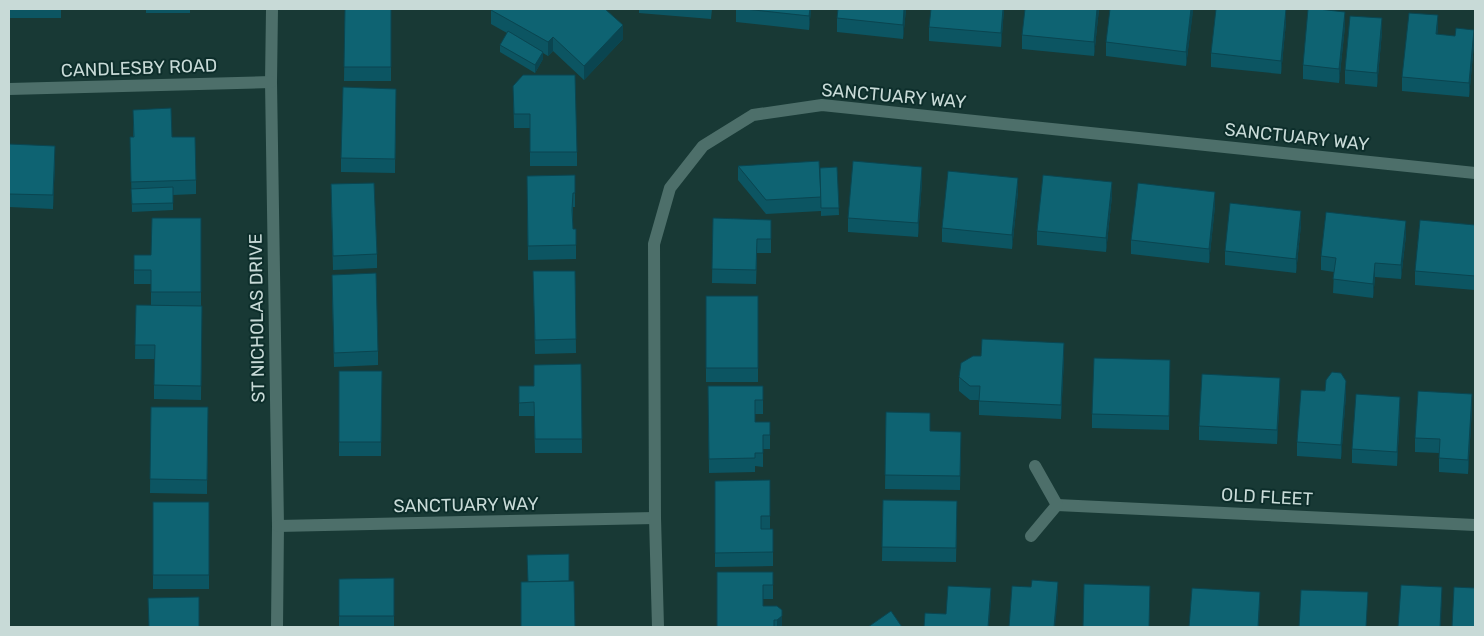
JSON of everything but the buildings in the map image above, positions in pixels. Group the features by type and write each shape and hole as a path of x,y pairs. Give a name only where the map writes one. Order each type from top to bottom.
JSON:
{"street":[{"name":"ST NICHOLAS DRIVE","path":"272,9 271,82 278,526 276,627"},
{"name":"CANDLESBY ROAD","path":"9,89 271,82"},
{"name":"SANCTUARY WAY","path":"658,627 655,518 654,244 670,188 703,146 753,115 822,105 1475,173"},
{"path":"1031,536 1057,505 1035,466"},
{"name":"OLD FLEET","path":"1057,505 1475,524"},
{"name":"SANCTUARY WAY","path":"278,526 655,518"}]}
